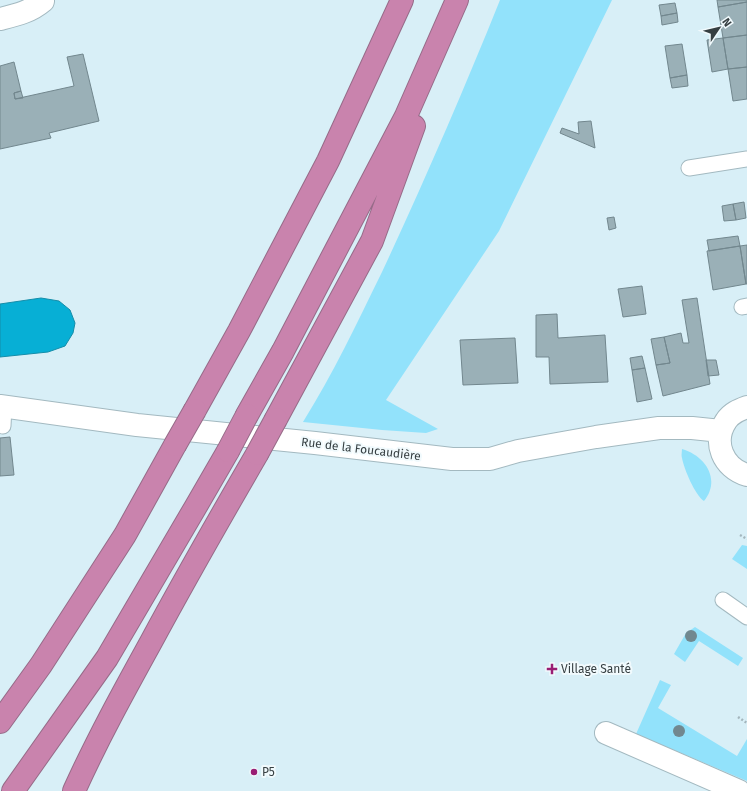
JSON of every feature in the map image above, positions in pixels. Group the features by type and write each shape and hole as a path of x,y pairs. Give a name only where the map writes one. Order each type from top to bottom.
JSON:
{"highway":[{"path":"0,722 41,665 125,535 196,410 328,161 402,0"},
{"path":"13,791 107,658 228,451 283,351 406,116 457,0"},
{"path":"74,791 102,731 120,697 276,419 372,241 461,0"},
{"path":"0,712 41,665"}],"street":[{"path":"0,19 19,15 34,8 44,0"},
{"path":"747,407 736,412 727,420 721,431 720,441 723,456 729,466 740,473 747,475"},
{"name":"Rue de la Foucaudière","path":"2,413 315,443 452,459 490,459 518,451 596,437 659,428 692,428 721,431"},
{"path":"606,733 739,791"}],"lane":[{"path":"689,168 747,158"},
{"path":"723,600 747,617"}],"path":[{"path":"740,535 747,539"},
{"path":"738,717 747,723"}],"shaded area":[{"path":"500,0 612,0 499,231 386,400 438,429 426,433 303,422 335,367 382,272 443,137"},
{"path":"41,298 59,301 70,310 75,323 73,333 65,346 48,352 0,357 0,304"},
{"path":"682,449 691,452 698,457 704,463 711,477 709,493 704,501 697,493 687,475 683,463"},
{"path":"742,545 747,546 747,569 732,559"},
{"path":"695,627 743,658 738,666 699,641 685,662 674,654 686,633"},
{"path":"660,680 671,685 658,708 737,756 747,739 747,781 636,734"}],"building":[{"path":"717,0 747,0 747,2 718,7"},
{"path":"747,2 747,35 723,38 718,7"},
{"path":"675,3 677,13 661,16 659,5"},
{"path":"677,13 678,22 662,25 661,16"},
{"path":"747,35 747,67 728,69 723,38"},
{"path":"723,38 728,69 712,72 707,40"},
{"path":"682,44 687,75 670,78 665,46"},
{"path":"83,54 99,121 49,133 51,138 0,149 0,66 14,62 21,91 14,93 15,99 74,86 67,57"},
{"path":"747,67 747,99 733,101 728,69"},
{"path":"687,75 688,86 672,88 670,78"},
{"path":"21,91 23,98 15,99 14,93"},
{"path":"591,121 595,148 560,133 562,128 579,134 578,122"},
{"path":"744,202 746,218 736,220 733,204"},
{"path":"733,204 736,220 724,221 722,206"},
{"path":"614,217 616,228 609,230 607,218"},
{"path":"738,236 740,246 709,251 707,240"},
{"path":"747,245 747,284 746,284 740,246"},
{"path":"740,246 746,284 713,290 707,251"},
{"path":"642,286 646,314 623,317 618,289"},
{"path":"697,298 710,384 663,396 656,365 670,363 664,337 681,333 683,343 689,343 682,300"},
{"path":"557,314 558,338 605,335 608,382 550,384 549,357 536,357 536,315"},
{"path":"664,337 670,363 656,365 651,339"},
{"path":"515,338 518,383 463,385 460,340"},
{"path":"642,356 645,368 632,370 630,358"},
{"path":"706,360 716,360 719,375 708,376"},
{"path":"645,368 652,399 637,402 632,370"},
{"path":"10,437 14,475 0,476 0,438"}],"place":[{"name":"Village Santé","path":"552,669"},
{"name":"P5","path":"254,772"}]}
